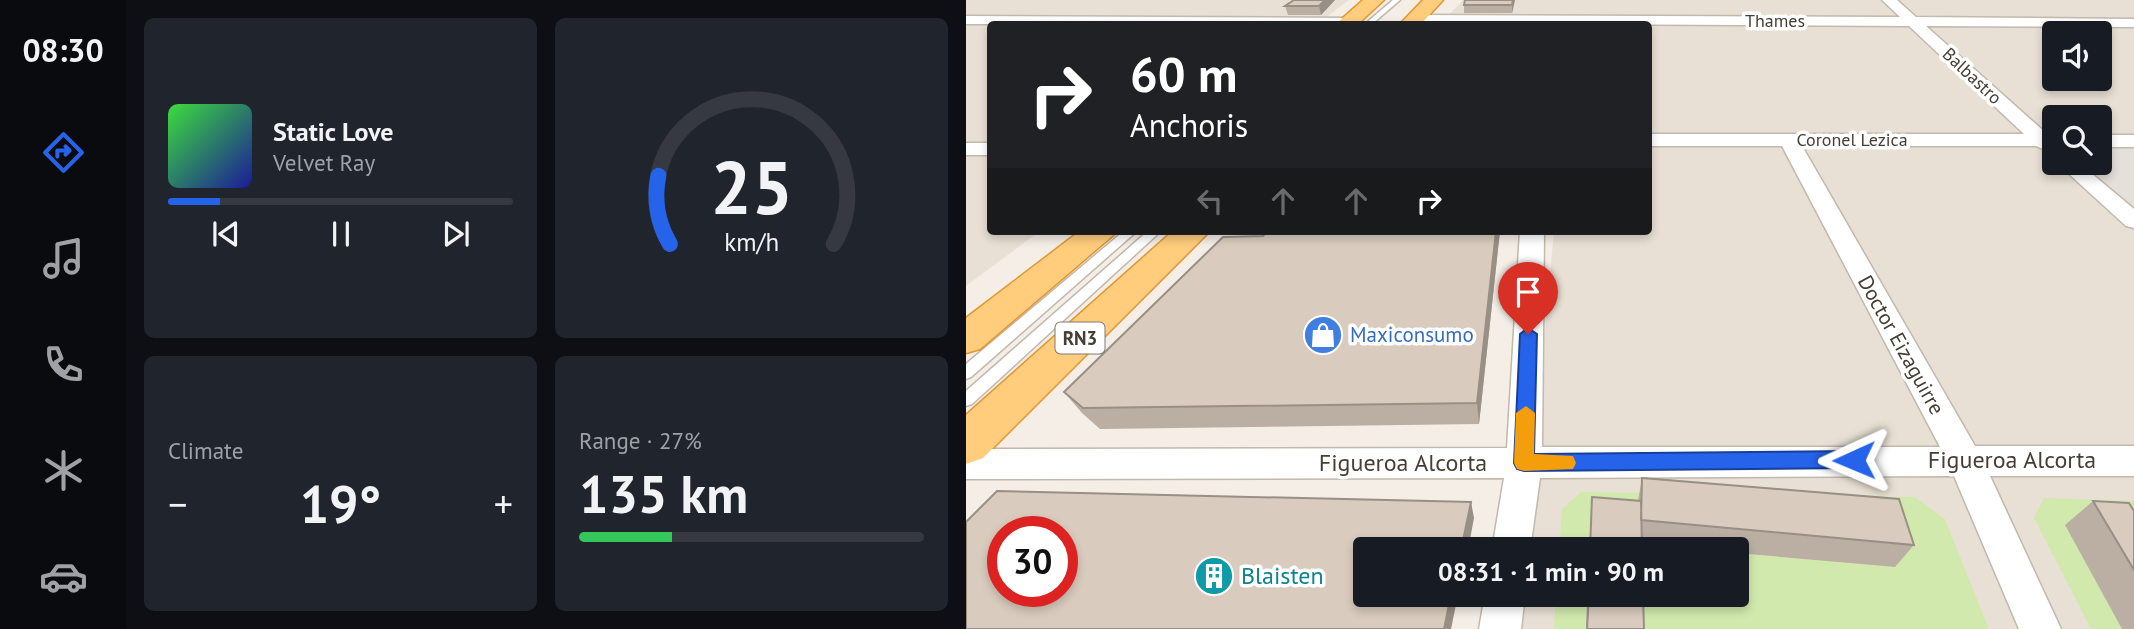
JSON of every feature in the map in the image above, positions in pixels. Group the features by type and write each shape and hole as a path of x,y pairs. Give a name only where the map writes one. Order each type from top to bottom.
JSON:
{"highway":[{"path":"1357,21 1375,0"},
{"path":"1414,21 1434,0"},
{"path":"966,339 1096,235"},
{"name":"RN3","path":"966,444 1189,235"}],"street":[{"name":"Balbastro","path":"1889,0 2042,137"},
{"path":"998,21 1024,7"},
{"path":"966,20 987,22"},
{"name":"Thames","path":"1652,22 2134,23"},
{"path":"974,34 987,27"},
{"name":"Doctor Eizaguirre","path":"1789,140 1964,459 2040,629"},
{"name":"Coronel Lezica","path":"1652,141 2042,144"},
{"path":"2112,141 2134,141"},
{"path":"966,149 987,149"},
{"path":"2081,175 2134,220"},
{"path":"1513,537 1524,463 1532,235"},
{"name":"Figueroa Alcorta","path":"966,464 1964,459 2134,461"},
{"path":"1500,629 1503,607"}],"lane":[{"path":"1359,21 1397,0"},
{"path":"1382,21 1407,0"},
{"path":"966,373 1126,235"},
{"path":"966,400 1151,235"}],"shaded area":[{"path":"966,0 1349,0 1321,21 987,21 987,235 1035,235 966,286"},
{"path":"1463,0 2134,0 2134,629 1518,629 1520,607 1749,607 1749,537 1526,537 1554,235 1652,235 1652,21 1443,21"},
{"path":"2112,146 2134,147 2134,209 2095,175 2112,175"}],"green space":[{"path":"1581,492 1915,497 1945,519 1989,629 1638,629 1638,607 1749,607 1749,554 1894,567 1881,523 1718,537 1617,537 1590,521 1589,537 1560,537 1562,509"},
{"path":"2044,498 2134,501 2134,564 2066,525 2122,629 2091,629 2034,518"},
{"path":"1555,607 1587,607 1586,629 1554,629"}],"building":[{"path":"1294,0 1325,0 1319,6 1285,6"},
{"path":"1465,0 1513,0 1512,5 1464,5"},
{"name":"Maxiconsumo","path":"1496,235 1477,403 1083,408 1064,392 1223,237"},
{"path":"1642,478 1899,499 1914,545 1641,520"},
{"name":"Blaisten","path":"997,491 1471,502 1464,537 1353,537 1353,607 1449,607 1444,629 966,629 966,522"},
{"path":"1592,497 1641,501 1642,537 1590,537"},
{"path":"2093,501 2129,503 2134,511 2134,570"},
{"path":"1588,607 1643,607 1644,629 1587,629"}],"slow traffic":[{"path":"1526,413 1524,463 1566,463"}],"place":[{"name":"Maxiconsumo","path":"1323,335"},
{"name":"Blaisten","path":"1214,576"}],"route":[{"path":"1528,334 1524,463 1854,460"}]}
